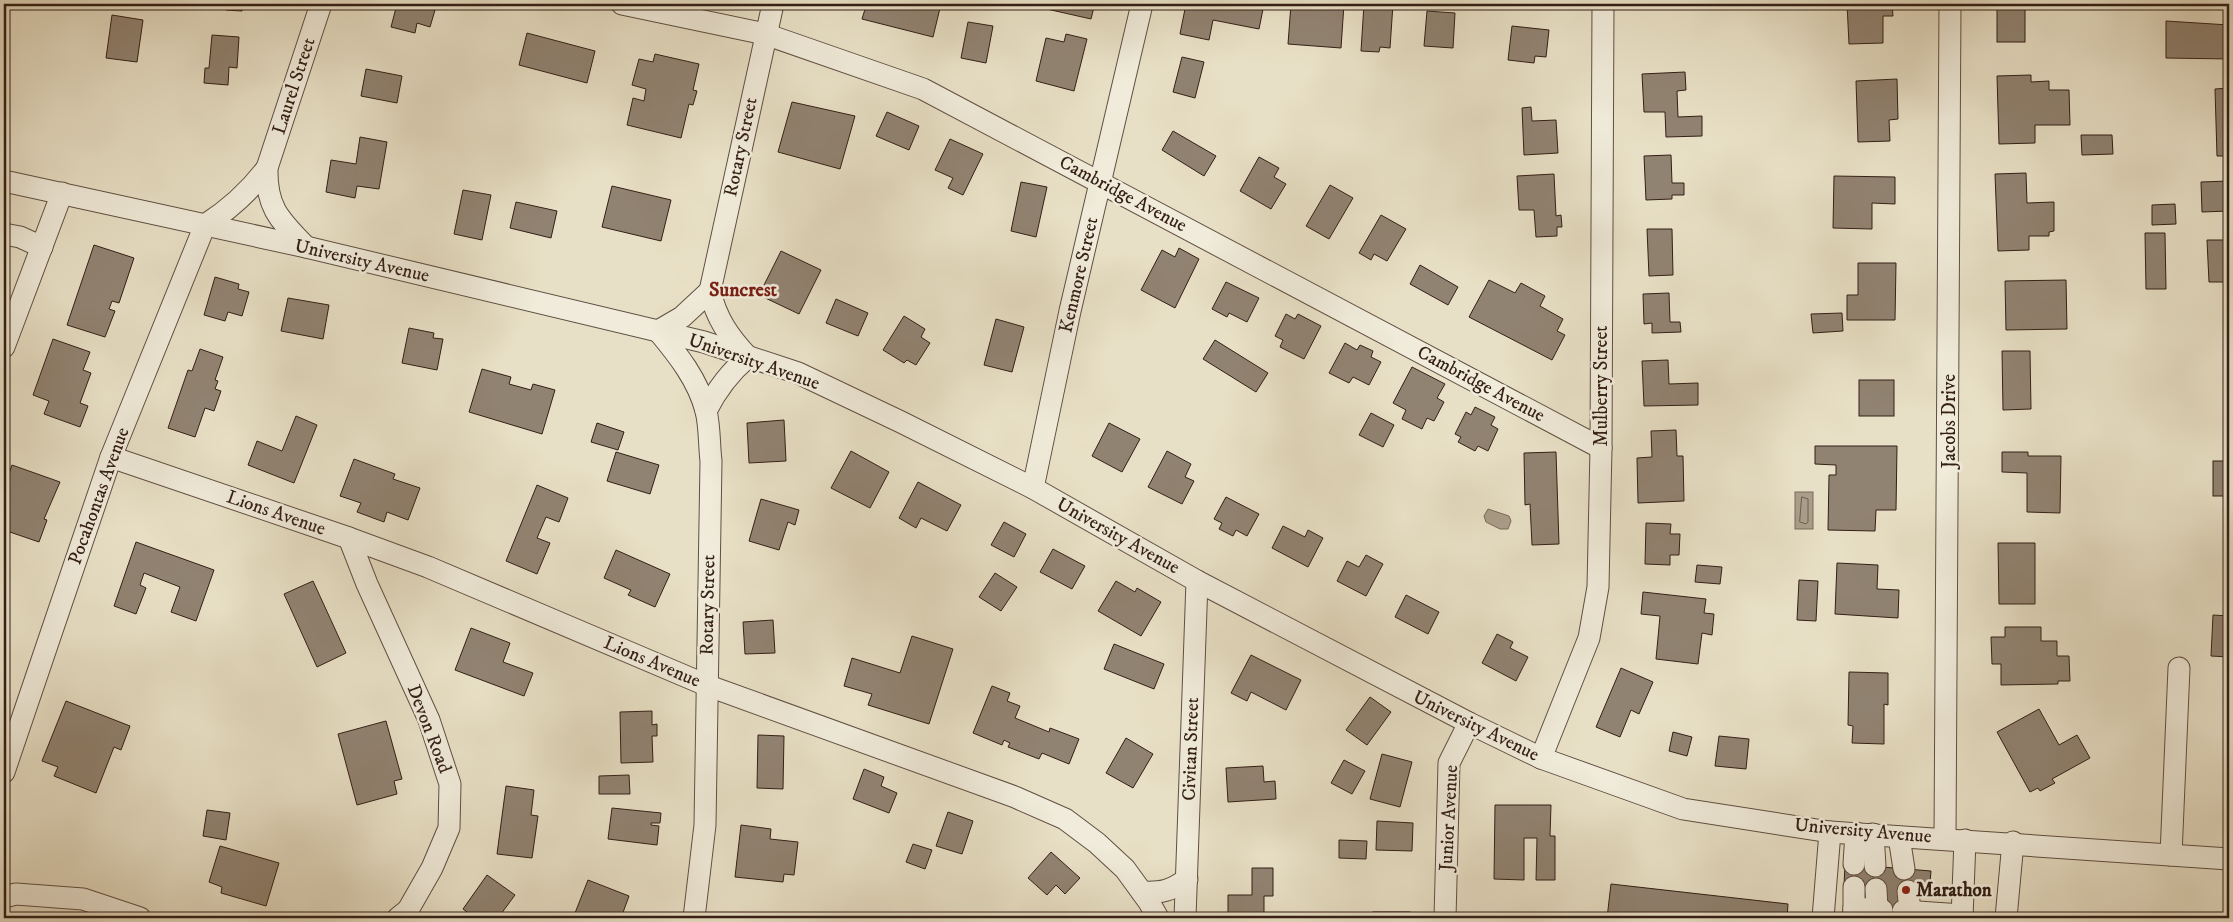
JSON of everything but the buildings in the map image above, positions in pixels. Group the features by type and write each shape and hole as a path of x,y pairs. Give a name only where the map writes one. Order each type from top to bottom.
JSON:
{"street":[{"name":"Laurel Street","path":"268,168 321,4"},
{"name":"Cambridge Avenue","path":"622,4 765,34 923,89 1601,448"},
{"name":"Rotary Street","path":"710,291 773,4"},
{"name":"Kenmore Street","path":"1033,488 1070,310 1142,4"},
{"name":"Mulberry Street","path":"1541,758 1588,638 1598,587 1601,448 1603,4"},
{"name":"Jacobs Drive","path":"1950,4 1955,839 1962,916"},
{"path":"205,225 229,210 252,188 268,168"},
{"path":"268,168 267,191 275,211 306,248"},
{"name":"University Avenue","path":"4,181 306,248 704,342 798,373 1033,488 1197,581 1470,723 1541,758 1683,810 1830,832 2013,842 2229,859"},
{"path":"4,347 62,193"},
{"name":"Pocahontas Avenue","path":"4,772 111,457 205,225"},
{"path":"4,234 20,237 42,247"},
{"path":"658,331 682,317 710,291 713,304 724,328 748,357 731,371 716,392 706,411"},
{"name":"Rotary Street","path":"658,331 679,356 696,384 706,411 711,461 705,825 694,918"},
{"name":"Lions Avenue","path":"111,457 428,567 706,685 1015,797 1065,819 1097,843 1125,869 1158,918"},
{"name":"Devon Road","path":"349,538 367,584 428,720 450,784 449,828 432,868 408,910 398,918"},
{"name":"Civitan Street","path":"1186,918 1197,581"},
{"path":"2171,855 2179,668"},
{"name":"Junior Avenue","path":"1445,918 1448,763 1470,723"},
{"path":"1823,918 1830,832"},
{"path":"1864,834 1865,865"},
{"path":"1899,836 1904,869"},
{"path":"2006,918 2013,842"},
{"path":"1142,892 1161,893 1174,889 1187,879"},
{"path":"4,897 16,894 84,899 140,918"},
{"path":"1854,904 1878,902"},
{"path":"1907,905 1962,916"}],"water":[{"path":"1795,492 1813,492 1813,529 1795,529"},
{"path":"1488,509 1509,516 1511,521 1508,529 1500,529 1486,522 1484,516"}],"place":[{"name":"Marathon","path":"1906,890"}],"district":[{"name":"Suncrest","path":"743,290"}]}
